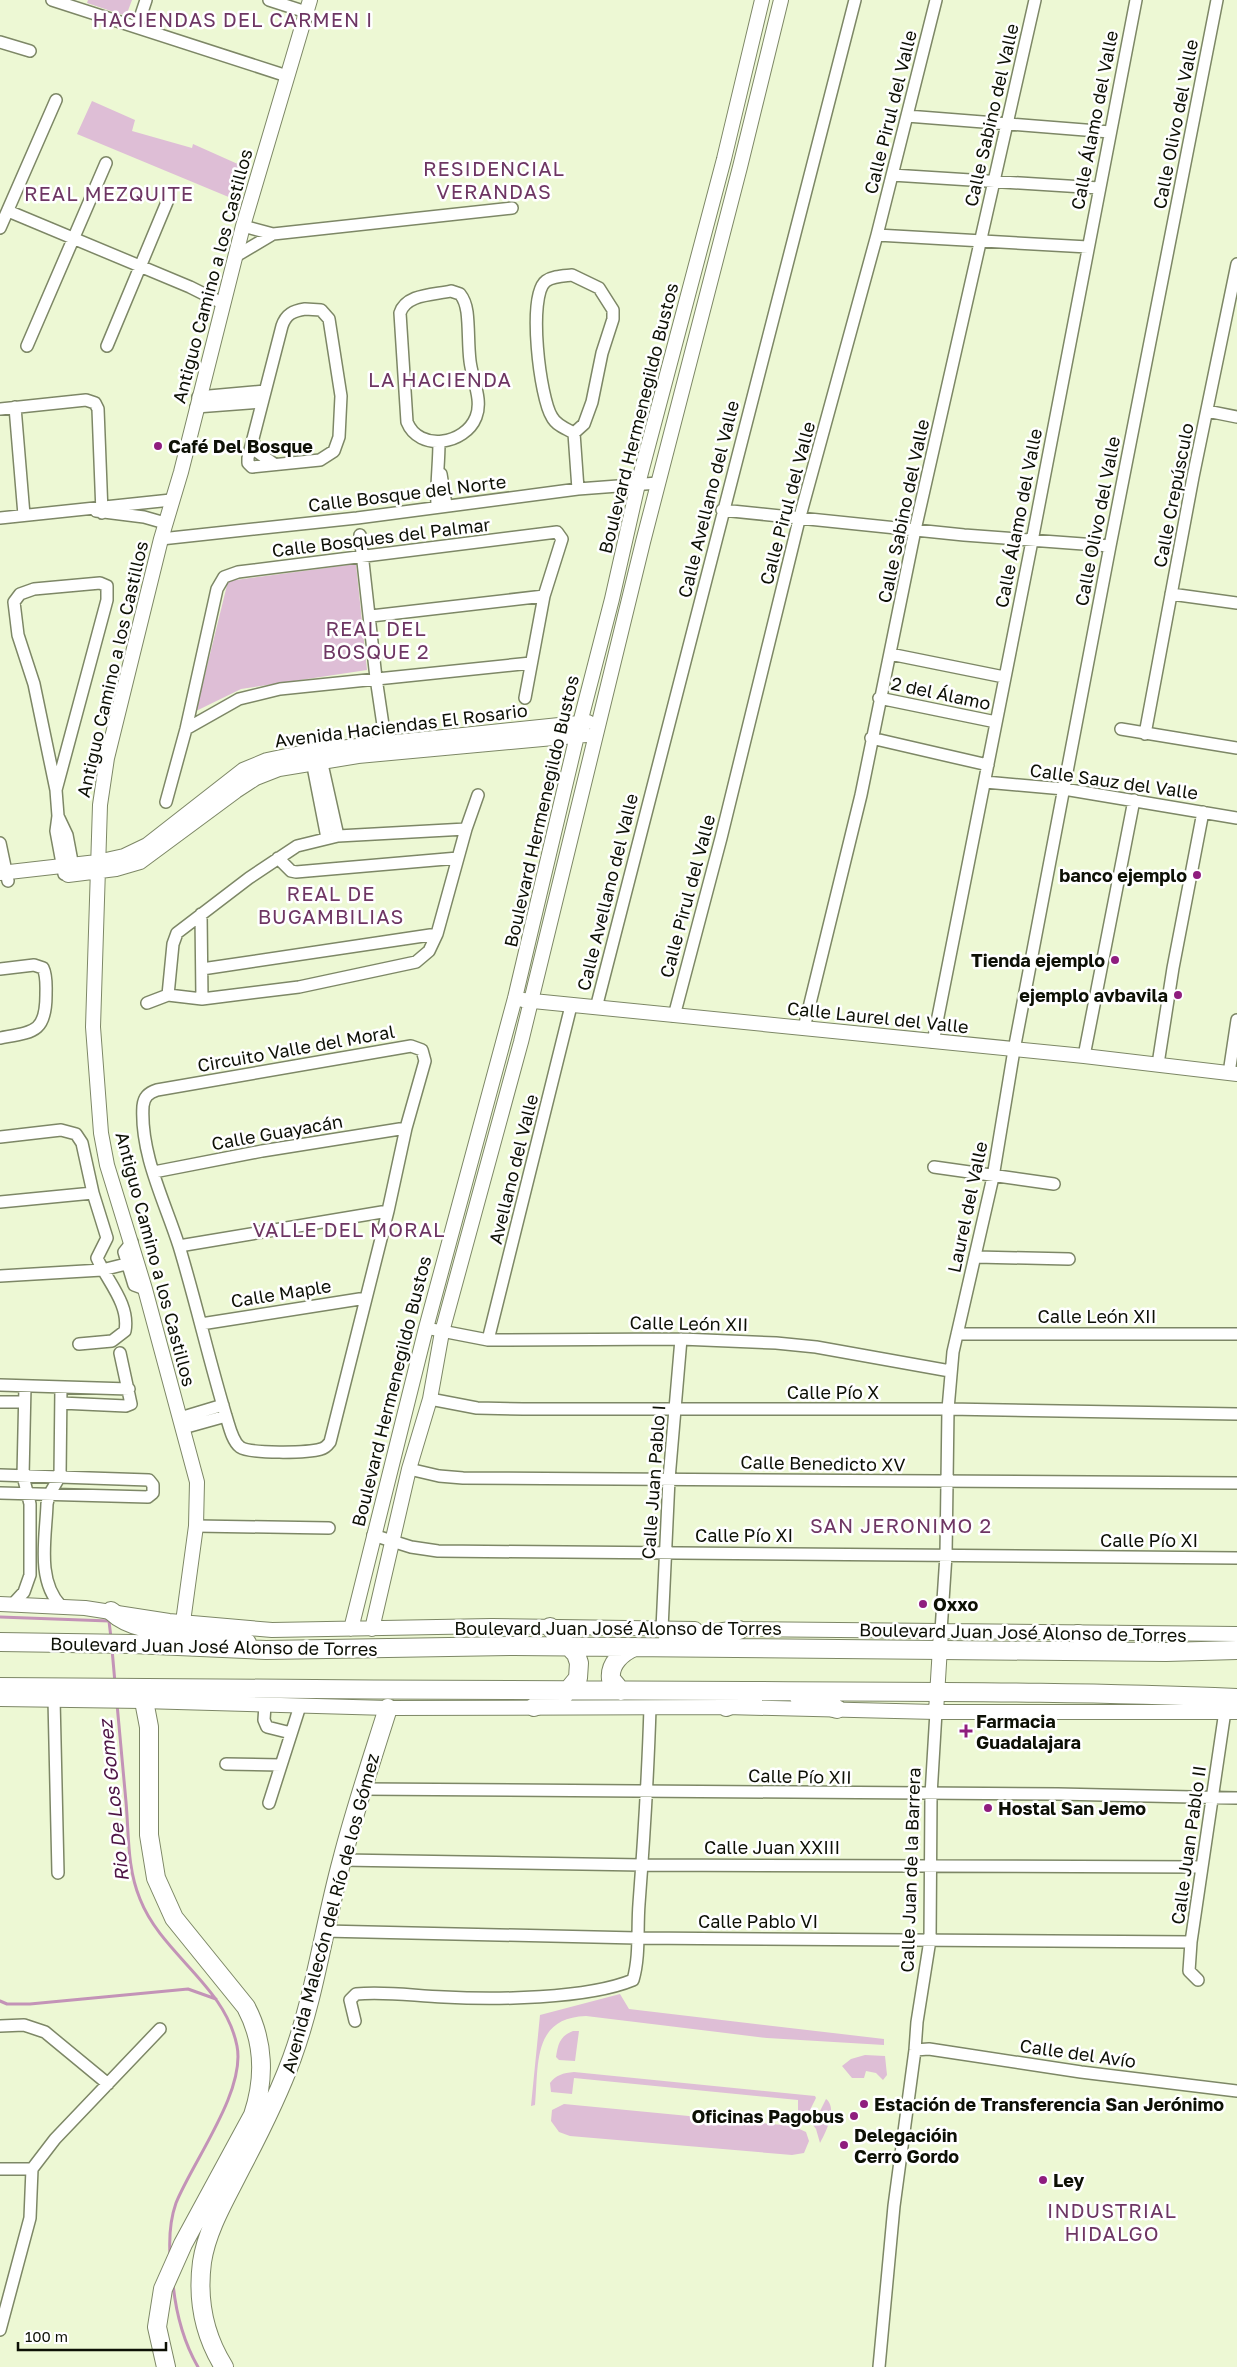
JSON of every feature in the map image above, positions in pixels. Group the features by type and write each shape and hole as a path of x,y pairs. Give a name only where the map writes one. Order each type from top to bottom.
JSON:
{"main road":[{"path":"111,1611 121,1620 139,1626 217,1634 266,1650"},
{"path":"534,1707 554,1700 570,1690 578,1678 579,1658 550,1627"},
{"path":"621,1691 613,1683 610,1671 616,1660 632,1648 666,1640 739,1630"},
{"path":"1078,1634 1137,1651"},
{"name":"Boulevard Juan José Alonso de Torres","path":"0,1642 133,1644 266,1650 514,1646 571,1648 1137,1651 1237,1641"},
{"path":"0,1687 144,1696 570,1690 782,1691 1170,1695 1234,1702"},
{"path":"726,1707 762,1691"},
{"path":"782,1691 837,1709"},
{"name":"Avenida Malecón del Río de los Gómez","path":"144,1696 149,1727 149,1835 156,1878 174,1918 246,2007 253,2020 262,2069 258,2100 237,2147 173,2265 163,2289 159,2305 159,2339 166,2367"},
{"name":"Avenida Malecón del Río de los Gómez","path":"224,2367 207,2333 202,2309 202,2261 208,2237 220,2210 273,2105 289,2066 302,2025 342,1860 388,1708"}],"street":[{"path":"52,0 287,76"},
{"path":"137,26 146,0"},
{"path":"269,0 308,6"},
{"name":"Boulevard Hermenegildo Bustos","path":"351,1629 426,1328 515,998 638,484 724,159 762,0"},
{"name":"Boulevard Hermenegildo Bustos","path":"372,1629 410,1469 430,1399 442,1332 531,1002 658,483 781,0"},
{"name":"Calle Avellano del Valle","path":"596,1008 722,510 855,0"},
{"name":"Calle Pirul del Valle","path":"674,1016 721,838 799,520 877,235 936,0"},
{"name":"Calle Sabino del Valle","path":"804,1028 860,795 915,530 1035,0"},
{"name":"Calle Álamo del Valle","path":"933,1042 1136,0"},
{"name":"Calle Olivo del Valle","path":"1014,1050 1217,0"},
{"name":"Antiguo Camino a los Castillos","path":"183,1622 196,1526 197,1482 132,1242 107,1165 101,1132 93,1027 100,804 104,775 165,523 243,226 308,6"},
{"path":"0,42 30,51"},
{"path":"0,228 56,100"},
{"path":"906,116 1110,132"},
{"path":"27,346 106,163"},
{"path":"892,175 1099,188"},
{"path":"107,346 170,195"},
{"path":"243,226 273,234 512,208"},
{"path":"8,211 190,287 224,304"},
{"path":"236,256 273,234"},
{"path":"877,235 1088,247"},
{"name":"Calle Crepúsculo","path":"1145,734 1237,264"},
{"path":"572,275 599,288 613,310 613,319 602,354 592,402 584,424 574,433 561,426 551,417 540,368 535,329 538,295 544,282 556,277 572,275"},
{"path":"454,291 463,298 467,312 470,363 478,411 475,420 463,433 439,442 420,439 414,434 407,422 400,313 404,304 411,299 454,291"},
{"path":"305,309 316,309 326,314 338,365 341,396 337,444 328,456 320,460 255,467 249,465 248,458 263,396 284,320 292,312 305,309"},
{"path":"197,402 263,396"},
{"path":"0,409 86,400 93,401 98,409 102,509"},
{"path":"15,407 24,515"},
{"path":"1207,411 1237,417"},
{"path":"574,433 578,489"},
{"path":"439,442 439,470 443,479 442,506"},
{"name":"Calle Bosque del Norte","path":"161,539 578,489 658,483"},
{"path":"102,509 172,500"},
{"path":"0,518 90,508 138,516 165,523"},
{"path":"722,510 799,520 1032,541 1110,546"},
{"name":"Calle Bosques del Palmar","path":"186,729 217,589 224,577 238,572 557,532 562,539 544,596"},
{"path":"360,535 386,748"},
{"path":"56,790 108,600 107,586 100,583 25,592 14,602 18,634 34,684 56,790 58,816 56,831 69,870"},
{"path":"1171,594 1237,603"},
{"path":"371,616 544,596 525,698"},
{"path":"890,654 1004,677"},
{"path":"166,802 186,729 219,708 254,694 280,689 376,678 531,663"},
{"name":"2 del Álamo","path":"879,698 996,722"},
{"name":"Avenida Haciendas El Rosario","path":"4,877 97,867 128,867 152,847 256,778 316,756 597,728"},
{"name":"Avenida Haciendas El Rosario","path":"514,735 550,738 579,729"},
{"path":"1121,729 1237,748"},
{"path":"550,738 565,746 573,761"},
{"path":"871,738 988,765"},
{"path":"316,756 332,837"},
{"name":"Calle Sauz del Valle","path":"985,782 1064,789 1237,818"},
{"path":"146,1003 168,995 202,999 299,987 406,966 423,957 429,951 437,934 466,829 478,795"},
{"path":"1084,1056 1134,800"},
{"path":"1158,1064 1173,968 1203,812"},
{"path":"168,995 175,938 182,928 297,846 332,837 466,829"},
{"path":"0,844 4,877"},
{"path":"278,858 296,872 458,858"},
{"path":"201,914 202,999"},
{"path":"202,969 437,934"},
{"path":"0,969 34,965 43,968 46,978 46,1008 42,1024 38,1029 0,1038"},
{"name":"Calle Laurel del Valle","path":"515,998 531,1002 1084,1056 1233,1074"},
{"name":"Avellano del Valle","path":"488,1340 571,1006"},
{"path":"1233,1074 1237,1020"},
{"name":"Circuito Valle del Moral","path":"411,1046 422,1050 425,1060 406,1128 388,1211 334,1428 328,1445 315,1450 247,1450 236,1443 179,1246 154,1172 143,1116 144,1100 152,1092 411,1046"},
{"name":"Laurel del Valle","path":"950,1371 993,1177 1014,1050"},
{"name":"Calle Guayacán","path":"154,1172 262,1151 406,1128"},
{"path":"0,1137 61,1130 76,1134 82,1143 93,1193 106,1238 97,1255 102,1270 126,1312 125,1331 112,1341 79,1344"},
{"path":"934,1167 993,1177 1054,1184"},
{"path":"0,1202 93,1193"},
{"path":"179,1246 388,1211"},
{"path":"132,1242 124,1252 126,1264 134,1285 145,1289"},
{"path":"976,1257 1069,1259"},
{"path":"0,1276 102,1270 126,1264"},
{"name":"Calle Maple","path":"201,1324 366,1298"},
{"name":"Calle León XII","path":"426,1328 488,1340 681,1339 796,1344 950,1371"},
{"name":"Calle León XII","path":"957,1334 1237,1334"},
{"name":"Calle Juan Pablo I","path":"662,1629 669,1479 681,1339"},
{"path":"61,1403 126,1406 131,1404 120,1353"},
{"name":"Calle Juan de la Barrera","path":"878,2367 893,2214 917,2022 930,1940 931,1795 946,1555 946,1483 950,1371"},
{"path":"0,1385 129,1389"},
{"path":"7,1604 24,1592 30,1575 30,1504 23,1476 25,1386"},
{"path":"61,1387 60,1476 49,1495 47,1504 46,1576 51,1592 61,1606"},
{"name":"Calle Pío X","path":"430,1399 477,1408 948,1409 1237,1414"},
{"path":"0,1402 24,1402"},
{"path":"182,1423 225,1410"},
{"name":"Calle Benedicto XV","path":"410,1469 448,1478 946,1483 1237,1483"},
{"path":"0,1475 149,1480 152,1482 153,1493 148,1497 0,1493"},
{"path":"196,1526 329,1528"},
{"name":"Calle Pío XI","path":"373,1536 392,1542 438,1551 1237,1558"},
{"name":"Boulevard Juan José Alonso de Torres","path":"7,1604 61,1606 111,1611 183,1622 272,1630 550,1627 941,1631 1078,1634 1237,1641"},
{"path":"0,1699 54,1699 101,1694"},
{"path":"144,1696 300,1706 388,1708 726,1707 936,1712 1234,1702"},
{"path":"54,1699 58,1873"},
{"name":"Calle Juan Pablo II","path":"1198,1980 1193,1978 1190,1971 1191,1942 1212,1796 1234,1702"},
{"path":"265,1704 264,1720 267,1727 291,1733"},
{"path":"269,1803 300,1706"},
{"path":"354,2022 350,2000 356,1994 463,1998 541,1996 622,1985 633,1980 637,1968 637,1938 648,1792 650,1708"},
{"path":"226,1764 281,1766"},
{"name":"Calle Pío XII","path":"362,1789 1212,1796 1237,1798"},
{"name":"Calle Juan XXIII","path":"342,1860 642,1865 1202,1867"},
{"name":"Calle Pablo VI","path":"324,1931 637,1938 1191,1942"},
{"path":"0,2026 24,2025 45,2032 108,2084"},
{"path":"0,2330 30,2218 32,2170 55,2139 160,2029"},
{"name":"Calle del Avío","path":"915,2050 929,2049 1081,2072 1237,2091"},
{"path":"0,2169 32,2170"}],"shaded area":[{"path":"88,0 132,0 126,16 87,3"},
{"path":"92,101 135,120 132,131 192,148 193,144 240,165 231,198 77,134"},
{"path":"356,564 367,670 241,689 196,711 228,581"},
{"path":"620,1994 629,2009 884,2039 884,2045 767,2038 586,2016 568,2019 556,2025 547,2034 539,2059 535,2105 531,2106 540,2015"},
{"path":"573,2031 579,2031 575,2061 559,2060 556,2057 560,2041 565,2035"},
{"path":"865,2055 885,2056 887,2075 883,2080 876,2073 866,2071 864,2078 852,2078 842,2066 851,2059"},
{"path":"574,2072 815,2096 816,2098 809,2112 798,2116 798,2100 574,2078 572,2094 551,2092 550,2083 557,2076"},
{"path":"826,2099 831,2108 831,2114 828,2127 820,2143 816,2129 810,2121 818,2115"},
{"path":"564,2104 793,2126 806,2132 809,2141 804,2153 792,2155 570,2136 559,2132 551,2121 552,2110"}],"waterway":[{"name":"Rio De Los Gomez","path":"0,1617 109,1621 111,1638"},
{"name":"Rio De Los Gomez","path":"112,1649 115,1683"},
{"name":"Rio De Los Gomez","path":"117,1704 129,1851 140,1899 150,1919 163,1937 207,1987 220,2005 230,2024 237,2046 238,2064 234,2084 216,2126 176,2203 170,2229 170,2255"},
{"path":"0,2001 7,2004 30,2004 188,1989 216,1999"},
{"name":"Rio De Los Gomez","path":"173,2284 181,2327 198,2367"}],"place":[{"name":"Café Del Bosque","path":"158,446"},
{"name":"banco ejemplo","path":"1197,875"},
{"name":"Tienda ejemplo","path":"1115,960"},
{"name":"ejemplo avbavila","path":"1178,995"},
{"name":"Oxxo","path":"923,1604"},
{"name":"Farmacia Guadalajara","path":"966,1731"},
{"name":"Hostal San Jemo","path":"988,1808"},
{"name":"Estación de Transferencia San Jerónimo","path":"864,2104"},
{"name":"Oficinas Pagobus","path":"854,2116"},
{"name":"Delegacióin Cerro Gordo","path":"844,2145"},
{"name":"Ley","path":"1043,2180"}],"district":[{"name":"HACIENDAS DEL CARMEN I","path":"233,19"},
{"name":"RESIDENCIAL VERANDAS","path":"494,180"},
{"name":"REAL MEZQUITE","path":"109,193"},
{"name":"LA HACIENDA","path":"440,379"},
{"name":"REAL DEL BOSQUE 2","path":"376,640"},
{"name":"REAL DE BUGAMBILIAS","path":"331,904"},
{"name":"VALLE DEL MORAL","path":"349,1229"},
{"name":"SAN JERONIMO 2","path":"901,1525"},
{"name":"INDUSTRIAL HIDALGO","path":"1112,2222"}]}
